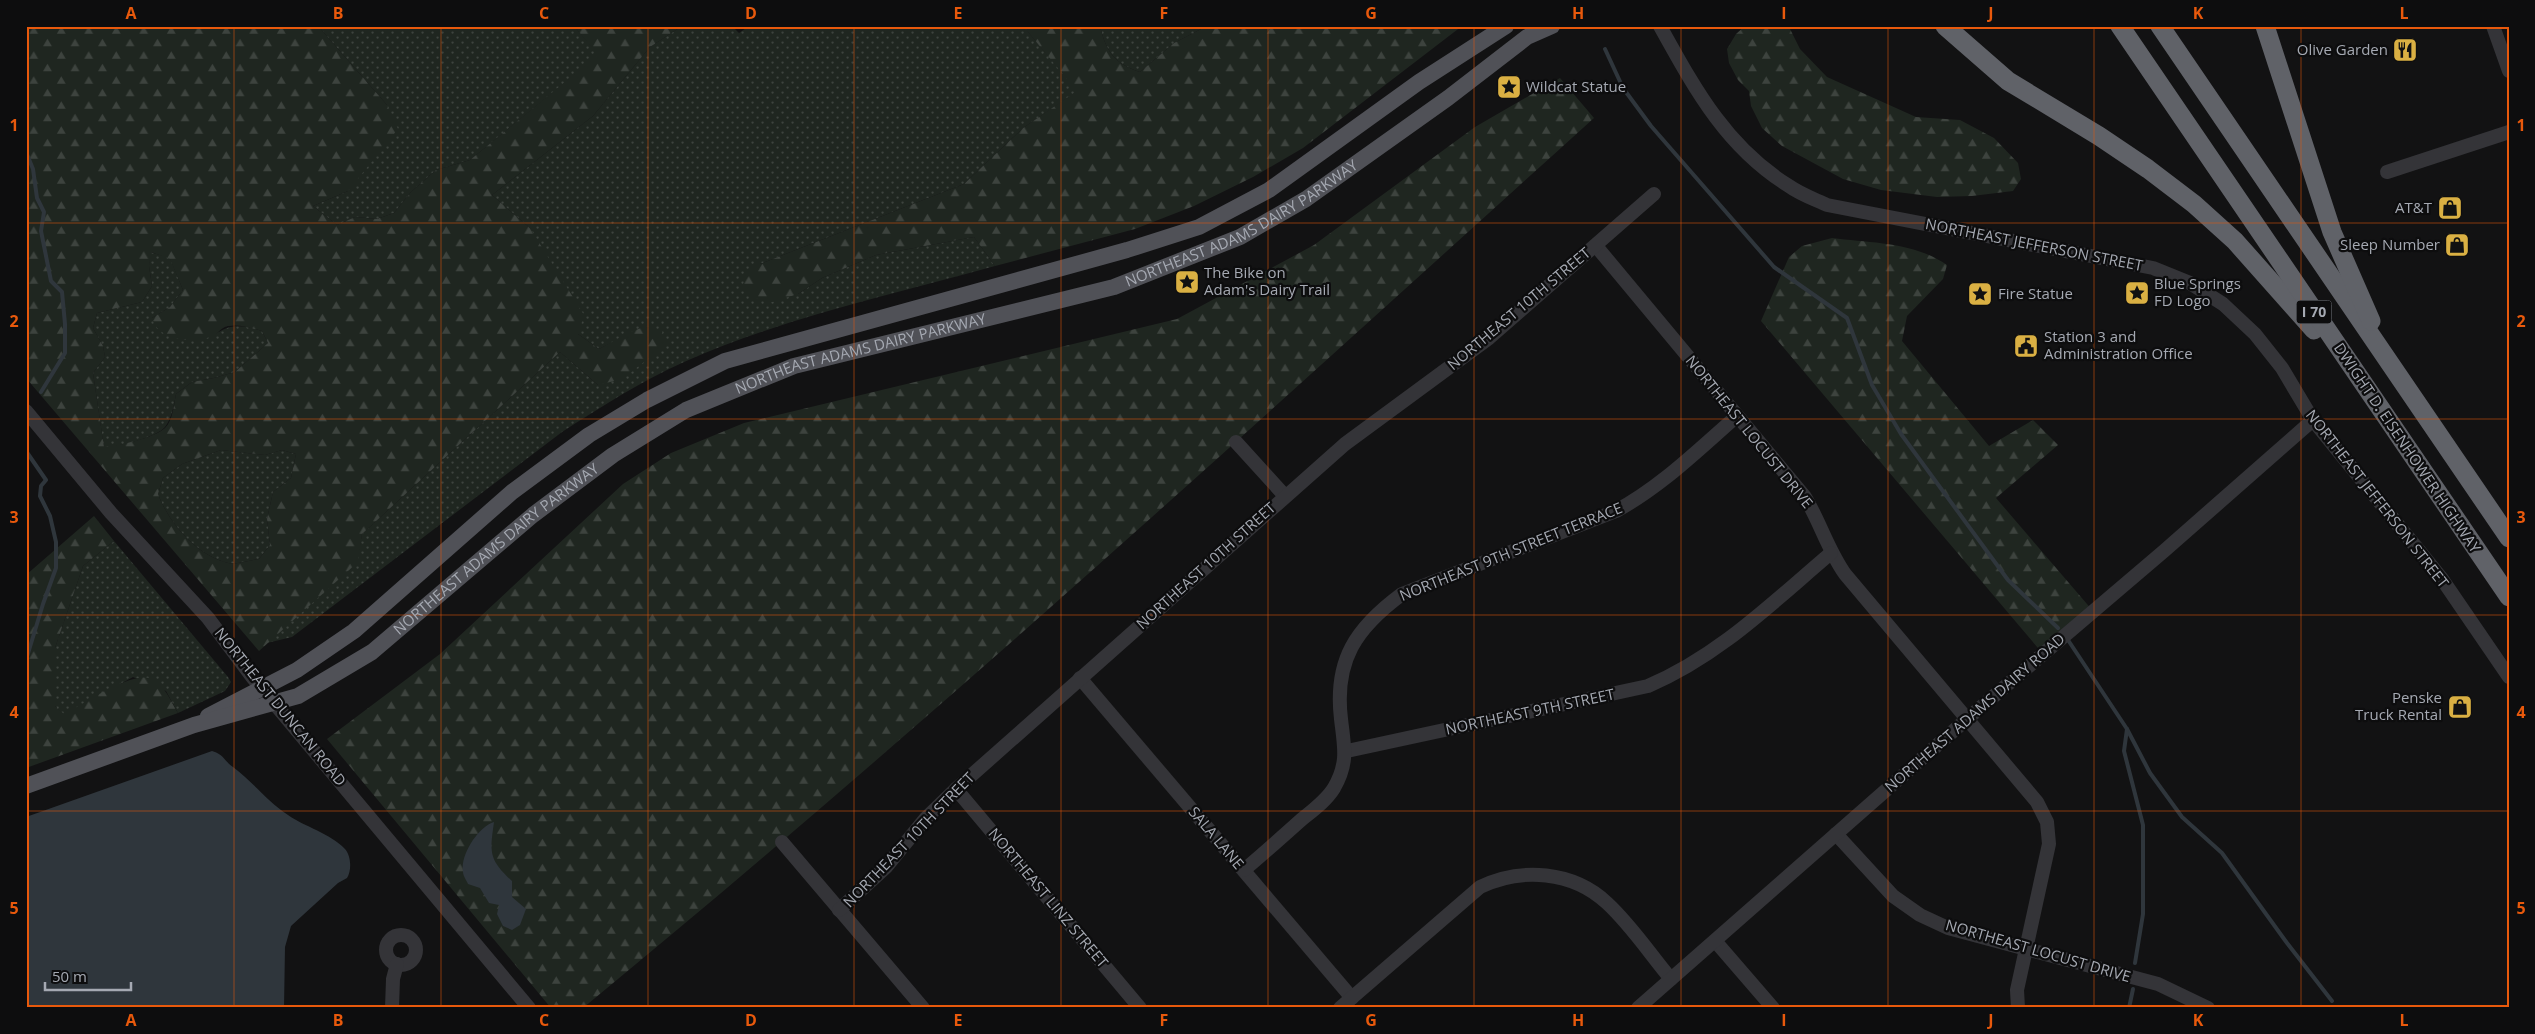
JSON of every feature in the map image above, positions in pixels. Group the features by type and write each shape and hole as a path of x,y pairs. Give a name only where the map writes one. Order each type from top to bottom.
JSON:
{"highway":[{"path":"1945,26 2008,81 2099,136 2148,169 2194,204 2235,241 2260,268 2377,404"},
{"name":"DWIGHT D. EISENHOWER HIGHWAY","path":"2120,26 2509,598"},
{"name":"I 70","path":"2160,26 2509,538"},
{"path":"2265,26 2332,232 2388,361"}],"main road":[{"name":"NORTHEAST ADAMS DAIRY PARKWAY","path":"194,725 229,704 263,689 297,670 354,631 512,492 589,435 647,400 725,361 1127,250 1199,227 1269,190 1420,82 1506,26"},
{"name":"NORTHEAST ADAMS DAIRY PARKWAY","path":"26,786 194,725 298,696 372,652 533,515 614,455 686,410 794,366 1114,287 1240,237 1306,199 1448,98 1527,37 1552,26"}],"street":[{"name":"NORTHEAST JEFFERSON STREET","path":"1660,26 1694,86 1724,131 1756,163 1789,187 1827,205 2153,268 2190,282 2223,304 2255,334 2282,368 2313,420 2442,580 2509,678"},
{"path":"2493,26 2509,71"},
{"path":"2387,172 2509,132"},
{"name":"NORTHEAST 10TH STREET","path":"839,910 886,867 926,818 956,789 1285,496 1345,444 1489,338 1654,194"},
{"name":"NORTHEAST LOCUST DRIVE","path":"1596,246 1805,497 1815,514 1831,553 1845,574 2037,802 2047,822 2048,844 2017,990 2018,1008"},
{"name":"NORTHEAST DUNCAN ROAD","path":"26,411 111,513 208,618 263,689 529,1008"},
{"name":"NORTHEAST 9TH STREET TERRACE","path":"1346,751 1339,704 1344,661 1362,628 1381,609 1402,594 1616,511 1642,498 1737,416"},
{"name":"NORTHEAST ADAMS DAIRY ROAD","path":"1638,1008 1716,942 1967,719 2164,551 2313,420"},
{"path":"1236,442 1285,496"},
{"name":"NORTHEAST 9TH STREET","path":"1346,751 1648,686 1675,675 1724,644 1831,553"},
{"name":"SALA LANE","path":"1080,678 1352,998"},
{"path":"1244,870 1322,802 1333,789 1346,751"},
{"name":"NORTHEAST LINZ STREET","path":"956,789 1140,1008"},
{"name":"NORTHEAST LOCUST DRIVE","path":"1836,834 1893,896 1920,915 1948,928 2154,983 2192,998 2208,1008"},
{"path":"782,842 923,1008"},
{"path":"1340,1008 1480,887 1507,877 1537,874 1568,880 1590,890 1608,904 1671,979"},
{"path":"1716,942 1773,1008"},
{"path":"392,1008 393,979 397,964"}],"green space":[{"path":"26,26 318,26 387,105 398,129 348,191 313,206 337,225 355,217 377,219 394,213 411,192 436,170 470,160 598,55 574,26 682,26 650,47 593,116 492,195 530,228 584,315 578,334 599,349 630,332 647,326 662,331 666,345 622,379 598,385 560,352 362,534 358,562 259,651 26,378","holes":["151,252 170,259 183,290 170,307 152,318 162,332 178,339 198,340 215,335 222,328 241,326 262,331 268,343 235,372 192,382 176,394 170,421 160,432 136,441 104,447 93,373 105,357 103,346 93,328 97,313 142,302 152,286 149,266","221,450 265,455 282,450 296,454 291,478 273,492 267,519 270,545 259,559 228,563 205,553 185,536 169,516 158,494 163,478 182,464"]},
{"path":"318,26 574,26 599,55 470,160 436,170 411,192 394,213 377,219 355,217 337,225 313,206 348,191 387,105"},
{"path":"682,26 732,26 739,33 749,26 1023,26 1078,91 1023,128 964,184 760,264 798,294 822,278 876,255 974,237 995,266 798,320 721,346 652,377 562,432 292,637 267,643 357,562 362,534 560,352 598,385 611,343 599,349 578,334 530,228 492,195 593,116 650,47"},
{"path":"1023,26 1100,26 1105,43 1113,56 1124,65 1140,72 1174,43 1207,26 1462,26 1303,148 1253,177 1194,206 1135,229 995,266 974,237 876,255 822,278 798,294 772,302 753,298 743,286 746,272 760,264 964,184 1023,128 1077,91"},
{"path":"1100,26 1207,26 1174,43 1140,72 1124,65 1113,56 1105,43"},
{"path":"1745,26 1786,26 1790,29 1800,49 1827,77 1916,117 1960,120 1994,138 2018,163 2021,179 2013,191 1972,196 1937,197 1881,190 1843,179 1782,146 1762,128 1751,106 1749,91 1738,80 1729,63 1727,49 1736,34"},
{"path":"1560,78 1594,118 968,681 841,791 583,1008 551,1008 327,739 440,654 623,484 671,453 744,423 1177,319 1314,245 1475,127"},
{"path":"1832,238 1906,248 1934,257 1947,265 1943,279 1907,316 1902,341 1989,446 2033,420 2058,445 1996,498 2093,611 2043,654 1761,321 1789,257 1802,246"},
{"path":"150,252 170,258 183,290 170,307 152,318 214,335 226,328 248,327 262,331 268,343 235,372 192,382 176,394 169,420 165,427 154,435 104,448 93,373 105,357 103,346 93,328 97,313 142,302 152,286 149,266"},
{"path":"221,450 265,455 282,450 296,454 291,478 273,492 267,519 270,545 259,559 228,563 205,553 185,536 169,516 158,494 163,478 182,464"},
{"path":"94,516 114,541 83,566 55,648 55,706 64,714 106,690 130,680 149,678 158,683 178,713 26,768 26,575"},
{"path":"114,541 228,677 231,682 225,691 178,713 166,691 133,677 64,715 55,706 55,648 83,566"}],"shaded area":[{"path":"212,751 222,756 280,809 339,843 349,855 350,867 347,878 338,883 291,926 285,947 284,1008 26,1008 26,817"},
{"path":"494,822 492,854 498,867 512,881 512,897 526,909 520,925 512,930 503,926 497,914 499,905 489,903 480,888 468,884 463,874 464,858 471,842 482,830"}],"waterway":[{"path":"1605,49 1623,88 1651,126 1774,267 1847,318 1872,385 1901,434 2008,580 2058,628"},
{"path":"26,152 33,169 37,198 44,212 41,231 51,281 62,292 65,324 65,353 41,392"},
{"path":"26,451 46,480 41,486 40,496 50,516 56,542 56,568 26,660"},
{"path":"2068,640 2127,729 2150,773 2182,817 2222,853 2287,943 2332,1001"},
{"path":"2127,729 2124,751 2143,825 2143,914 2135,963"},
{"path":"2129,1008 2133,989"}],"place":[{"name":"Olive Garden","path":"2405,50"},
{"name":"Wildcat Statue","path":"1509,87"},
{"name":"AT&T","path":"2450,208"},
{"name":"Sleep Number","path":"2457,245"},
{"name":"The Bike on Adam's Dairy Trail","path":"1187,282"},
{"name":"Blue Springs FD Logo","path":"2137,293"},
{"name":"Fire Statue","path":"1980,294"},
{"name":"Station 3 and Administration Office","path":"2026,346"},
{"name":"Penske Truck Rental","path":"2460,707"}]}
